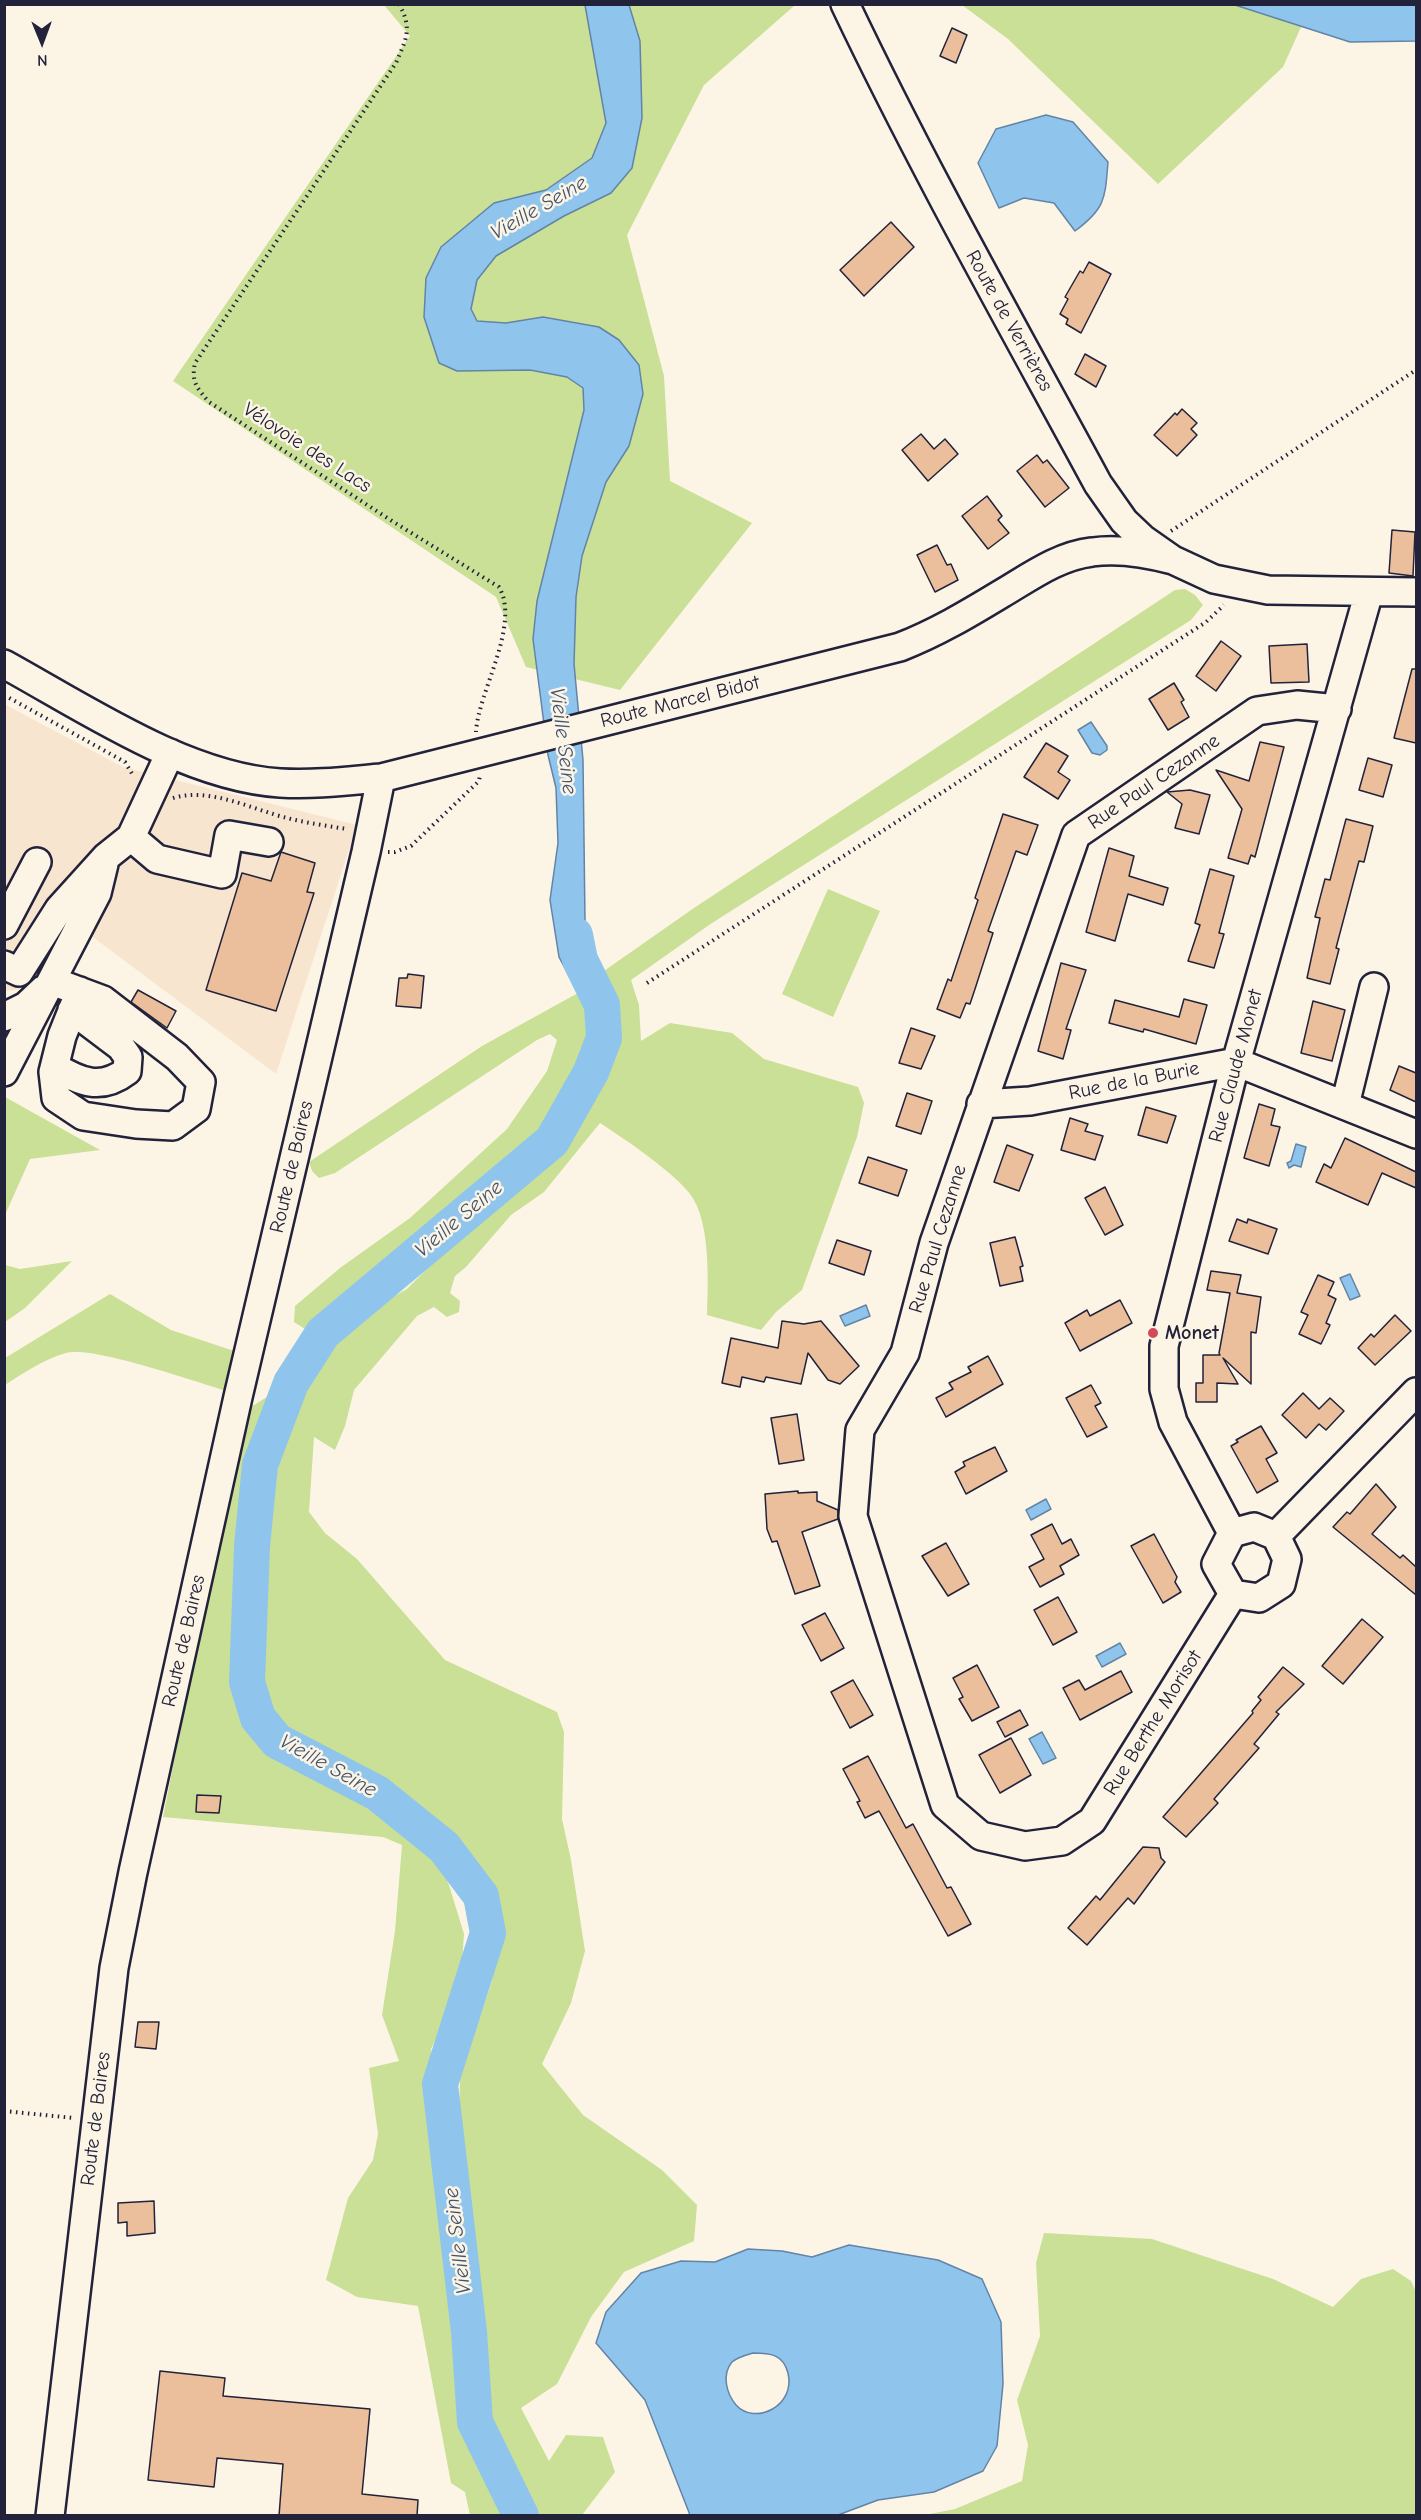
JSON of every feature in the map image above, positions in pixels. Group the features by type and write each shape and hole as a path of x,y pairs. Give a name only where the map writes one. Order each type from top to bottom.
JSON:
{"street":[{"name":"Route de Verrières","path":"845,4 876,70 964,238 1098,484 1124,521 1151,545 1173,560 1237,585 1268,590 1416,592"},
{"name":"Route Marcel Bidot","path":"4,664 129,734 170,753 231,774 278,783 322,784 381,778 900,647 951,624 1043,569 1072,556 1092,552 1132,551 1173,560"},
{"name":"Rue Claude Monet","path":"1232,1533 1173,1422 1164,1389 1164,1346 1236,1062 1369,592"},
{"name":"Rue Paul Cezanne","path":"1062,1841 1025,1846 981,1836 945,1805 853,1516 860,1430 905,1353 933,1243 1076,835 1257,711 1298,705 1337,709"},
{"path":"4,965 19,972 59,909 106,857 130,837 170,753"},
{"name":"Route de Baires","path":"50,2516 114,1968 133,1872 241,1386 366,852 381,778"},
{"path":"130,837 157,859 222,874 229,835 269,842"},
{"path":"4,1072 97,893 106,857"},
{"path":"4,925 37,862"},
{"path":"52,981 76,1000 128,1057 127,1071 115,1080 90,1083 55,1067"},
{"path":"4,1017 26,1006 52,981"},
{"path":"1345,1105 1374,987"},
{"path":"76,1000 103,1000 177,1057 201,1082 196,1109 173,1126 136,1124 83,1116 56,1098 55,1067 62,1036 76,1000"},
{"path":"1236,1062 1416,1134"},
{"name":"Rue de la Burie","path":"981,1104 1030,1101 1236,1062"},
{"path":"1276,1536 1416,1392"},
{"path":"1254,1527 1276,1536 1287,1559 1281,1584 1258,1598 1233,1594 1216,1564 1232,1533 1254,1527"},
{"name":"Rue Berthe Morisot","path":"1062,1841 1092,1821 1233,1594"}],"path":[{"name":"Vélovoie des Lacs","path":"366,852 395,852 411,846 479,781 481,753 476,739 476,717 495,669 505,612 504,595 499,587 392,521 209,402 194,386 192,375 195,363 396,63 407,37 408,20 399,4"},
{"path":"1151,545 1416,370"},
{"path":"647,983 1206,622 1237,585"},
{"path":"4,2111 96,2122"}],"shaded area":[{"path":"4,704 123,767 357,825 276,1074 66,917 30,988 5,991"}],"green space":[{"path":"384,5 795,5 704,85 627,235 664,376 670,481 752,523 620,690 526,667 496,597 173,381 410,36"},
{"path":"962,5 1311,5 1283,67 1158,184 1008,39"},
{"path":"1185,589 1195,595 1203,605 1191,620 712,923 631,980 639,1005 641,1041 670,1023 732,1033 764,1059 858,1087 864,1103 857,1137 802,1290 776,1312 761,1330 707,1315 707,1252 702,1220 697,1206 690,1194 672,1176 648,1156 600,1123 544,1192 511,1215 466,1267 455,1276 450,1293 460,1301 459,1312 447,1317 434,1307 417,1316 354,1390 345,1426 335,1450 314,1437 309,1512 325,1533 357,1559 445,1660 557,1712 564,1732 562,1819 571,1860 585,1951 571,2003 542,2064 583,2115 662,2170 697,2205 694,2241 624,2272 591,2317 557,2384 521,2408 549,2461 566,2435 603,2437 615,2472 582,2515 528,2515 486,2421 485,2366 459,2126 460,2075 492,1981 499,1938 493,1895 437,1828 379,1782 278,1735 260,1710 254,1675 255,1587 262,1477 276,1437 312,1364 346,1323 407,1289 464,1231 541,1164 591,1098 612,1045 616,1015 601,973 694,908 1175,590"},
{"path":"828,889 880,911 833,1017 782,994"},
{"path":"578,993 592,1016 595,1031 588,1061 536,1135 429,1229 318,1321 305,1329 294,1322 295,1306 340,1268 410,1218 507,1129 547,1071 557,1040 550,1034 537,1040 335,1173 319,1178 312,1171 309,1162 482,1046"},
{"path":"5,1097 100,1150 30,1159 5,1215"},
{"path":"72,1261 25,1308 5,1322 5,1265 20,1269"},
{"path":"110,1294 171,1330 234,1351 227,1391 120,1359 79,1352 66,1353 50,1359 5,1385 5,1358"},
{"path":"281,1388 266,1423 250,1479 237,1675 248,1719 272,1747 363,1797 433,1850 449,1885 464,1934 460,1990 431,2049 469,2434 480,2470 501,2515 470,2515 465,2492 451,2483 418,2306 357,2297 326,2280 348,2198 373,2160 378,2134 369,2068 399,2061 382,2015 395,1931 402,1845 383,1837 163,1817 220,1531 251,1407"},
{"path":"1044,2233 1152,2239 1273,2279 1333,2307 1361,2279 1393,2269 1411,2281 1416,2292 1416,2515 925,2515 955,2509 1022,2481 1028,2445 1017,2400 1040,2336 1036,2263"}],"water":[{"path":"585,5 629,5 640,41 642,118 632,168 611,193 564,216 496,256 477,280 471,309 477,321 506,323 543,317 599,327 619,340 639,365 643,394 629,446 606,482 582,556 576,597 574,664 583,760 585,921 589,942 601,973 578,993 559,957 550,900 558,843 556,788 548,755 533,639 537,601 584,410 583,388 567,377 530,370 457,371 439,363 424,317 426,278 441,247 494,203 546,190 592,158 606,123"},
{"path":"1235,5 1416,5 1416,41 1350,42"},
{"path":"1046,115 1073,122 1108,162 1102,201 1093,216 1075,231 1054,203 1024,198 999,208 978,163 996,129"},
{"path":"1091,722 1107,746 1107,750 1100,755 1092,753 1078,730"},
{"path":"1296,1144 1306,1147 1301,1167 1294,1165 1289,1168 1287,1163 1291,1161"},
{"path":"1350,1274 1360,1296 1350,1300 1340,1278"},
{"path":"866,1305 870,1316 845,1326 840,1316"},
{"path":"1046,1499 1051,1509 1031,1520 1026,1510"},
{"path":"1120,1643 1126,1654 1102,1667 1096,1656"},
{"path":"1042,1732 1056,1758 1043,1764 1029,1739"},
{"path":"849,2245 938,2260 982,2279 1001,2322 1003,2384 997,2446 983,2471 934,2492 878,2500 838,2515 690,2515 645,2400 596,2343 606,2312 641,2273 681,2261 715,2262 748,2249 782,2251 812,2257","holes":["753,2353 770,2354 779,2358 786,2367 789,2385 780,2403 763,2413 753,2414 736,2405 726,2384 727,2373 732,2362"]}],"building":[{"path":"952,28 967,35 956,63 940,56"},
{"path":"891,222 914,247 864,296 840,270"},
{"path":"1089,262 1111,274 1081,333 1066,324 1068,319 1060,314 1068,299 1065,297 1080,271 1083,273"},
{"path":"1085,354 1106,366 1096,387 1075,374"},
{"path":"1182,409 1197,423 1191,429 1197,435 1177,456 1154,435 1175,413 1177,415"},
{"path":"921,434 934,449 945,439 958,454 928,481 902,450"},
{"path":"1037,455 1043,463 1047,460 1069,488 1045,507 1017,471"},
{"path":"987,496 1002,516 998,520 1009,533 988,549 962,516"},
{"path":"1392,530 1415,532 1413,576 1389,573"},
{"path":"937,545 947,565 951,564 958,580 935,592 917,555"},
{"path":"1221,641 1241,656 1216,691 1196,676"},
{"path":"1307,644 1309,682 1271,683 1269,646"},
{"path":"1412,669 1416,669 1416,743 1394,738"},
{"path":"1174,683 1184,700 1181,702 1189,717 1168,730 1149,699"},
{"path":"1260,742 1284,747 1255,857 1251,855 1248,864 1228,858 1242,809 1216,770 1249,781"},
{"path":"1046,743 1068,756 1058,772 1070,780 1058,799 1024,777"},
{"path":"1368,758 1392,765 1383,797 1359,790"},
{"path":"1190,790 1210,795 1199,834 1175,828 1182,804 1167,792"},
{"path":"1003,814 1038,825 1027,855 1016,851 988,931 993,933 970,1004 966,1003 960,1018 937,1009 948,979 951,981"},
{"path":"1346,819 1373,826 1364,862 1359,861 1336,948 1339,949 1330,984 1307,978 1320,918 1315,917 1325,879 1330,880"},
{"path":"1109,848 1134,856 1129,876 1168,888 1163,905 1128,894 1115,941 1086,932"},
{"path":"281,852 315,863 307,892 314,893 276,1011 206,990 242,873 271,881"},
{"path":"1210,869 1234,876 1219,933 1224,934 1214,968 1188,961 1200,925 1195,923"},
{"path":"1061,963 1086,970 1066,1029 1071,1030 1063,1059 1038,1051"},
{"path":"408,974 424,976 421,1008 396,1006 399,978 407,978"},
{"path":"138,990 176,1011 167,1028 131,1002"},
{"path":"1184,999 1207,1005 1196,1044 1144,1029 1143,1032 1109,1023 1115,1000 1179,1017"},
{"path":"1313,1001 1345,1010 1332,1061 1301,1053"},
{"path":"911,1028 935,1036 921,1069 899,1063"},
{"path":"1399,1066 1416,1073 1416,1102 1390,1090"},
{"path":"907,1093 932,1101 921,1134 896,1126"},
{"path":"1259,1104 1275,1109 1271,1125 1280,1127 1269,1166 1244,1158"},
{"path":"1146,1107 1176,1116 1167,1143 1138,1135"},
{"path":"1070,1118 1088,1124 1085,1131 1103,1136 1095,1160 1061,1150"},
{"path":"1345,1138 1416,1172 1416,1188 1382,1173 1368,1205 1316,1182 1324,1164 1331,1168"},
{"path":"1007,1145 1033,1155 1019,1191 994,1182"},
{"path":"868,1157 907,1170 898,1196 859,1183"},
{"path":"1105,1187 1123,1225 1105,1235 1085,1198"},
{"path":"1237,1219 1247,1223 1248,1219 1277,1229 1268,1254 1229,1241"},
{"path":"1015,1237 1023,1266 1020,1267 1023,1281 1000,1286 990,1243"},
{"path":"837,1240 871,1251 864,1275 829,1263"},
{"path":"1211,1271 1241,1275 1237,1293 1261,1297 1256,1333 1251,1332 1251,1384 1223,1358 1238,1384 1217,1383 1217,1402 1196,1402 1196,1383 1203,1383 1203,1355 1220,1355 1230,1293 1207,1290"},
{"path":"1318,1275 1334,1282 1328,1295 1336,1299 1326,1323 1330,1325 1321,1344 1299,1334 1308,1315 1301,1312"},
{"path":"1120,1300 1132,1323 1080,1351 1065,1323 1087,1310 1090,1316"},
{"path":"1395,1315 1411,1331 1375,1365 1358,1348 1371,1334 1374,1337"},
{"path":"782,1321 804,1324 821,1321 859,1366 840,1384 828,1380 808,1353 801,1384 766,1377 764,1382 742,1377 740,1387 722,1383 731,1338 778,1348"},
{"path":"988,1356 1003,1384 946,1417 936,1398 953,1389 949,1383 971,1372 968,1367"},
{"path":"1091,1385 1101,1403 1095,1406 1107,1427 1087,1437 1066,1398"},
{"path":"1303,1393 1319,1409 1330,1398 1344,1411 1326,1430 1319,1424 1306,1438 1282,1415"},
{"path":"797,1414 804,1460 779,1464 771,1418"},
{"path":"1261,1426 1277,1453 1266,1459 1278,1481 1257,1493 1231,1446 1238,1442 1236,1440"},
{"path":"995,1447 1007,1471 966,1494 955,1472 965,1466 963,1462"},
{"path":"1376,1484 1396,1507 1372,1534 1400,1558 1403,1555 1416,1567 1416,1595 1333,1527 1347,1512 1350,1514"},
{"path":"798,1491 798,1493 817,1492 817,1501 838,1510 838,1519 802,1532 820,1586 795,1594 777,1541 772,1542 767,1529 765,1494"},
{"path":"1052,1524 1062,1544 1071,1539 1079,1555 1060,1566 1064,1574 1040,1587 1029,1567 1044,1559 1031,1535"},
{"path":"1154,1534 1177,1577 1175,1582 1181,1592 1163,1603 1131,1546"},
{"path":"946,1543 969,1584 948,1596 922,1556"},
{"path":"1058,1597 1077,1632 1053,1645 1034,1610"},
{"path":"825,1613 844,1648 821,1661 802,1625"},
{"path":"1362,1619 1383,1637 1343,1684 1322,1666"},
{"path":"977,1665 999,1707 972,1721 959,1699 963,1697 953,1678"},
{"path":"1283,1667 1304,1684 1276,1712 1279,1714 1254,1744 1259,1748 1214,1799 1218,1803 1186,1837 1163,1817 1253,1713 1252,1711 1261,1700 1258,1697"},
{"path":"1121,1671 1132,1692 1080,1720 1063,1688 1079,1680 1085,1690"},
{"path":"853,1680 873,1715 850,1728 831,1692"},
{"path":"1020,1710 1028,1725 1005,1737 997,1722"},
{"path":"1011,1738 1031,1775 1000,1793 979,1755"},
{"path":"868,1756 906,1828 913,1824 947,1888 951,1887 971,1924 948,1936 879,1811 865,1818 857,1802 860,1801 843,1769"},
{"path":"197,1795 221,1796 219,1813 196,1812"},
{"path":"1143,1847 1159,1848 1161,1858 1165,1862 1134,1904 1128,1898 1087,1945 1068,1928 1096,1896 1100,1900"},
{"path":"138,2022 159,2022 156,2049 135,2047"},
{"path":"154,2201 155,2233 127,2236 127,2222 118,2223 118,2203"},
{"path":"160,2371 225,2378 223,2396 370,2409 362,2494 418,2500 417,2516 279,2516 283,2464 217,2458 214,2487 148,2480"}],"waterway":[{"name":"Vieille Seine","path":"521,2516 475,2422 469,2332 440,2084 488,1933 481,1896 444,1847 377,1793 277,1741 258,1718 247,1682 252,1546 260,1465 291,1383 323,1333 552,1141 591,1072 604,1038 602,1005 580,960 575,935"}],"place":[{"name":"Monet","path":"1153,1333"}]}
